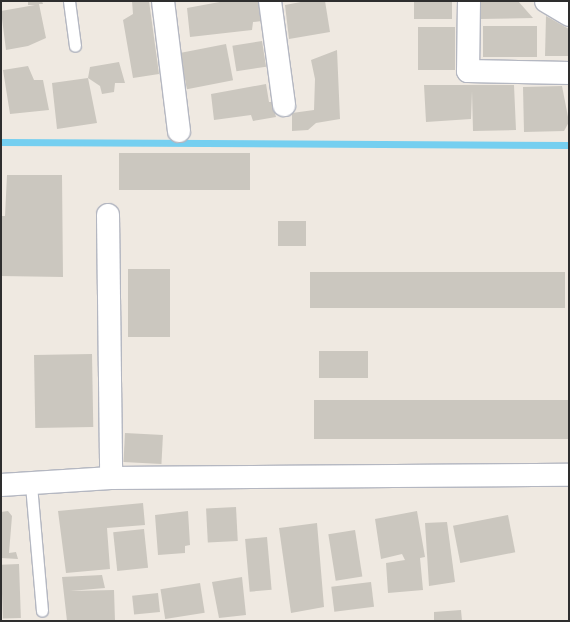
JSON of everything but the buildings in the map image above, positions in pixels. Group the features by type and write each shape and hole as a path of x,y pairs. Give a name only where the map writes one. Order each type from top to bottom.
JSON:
{"street":[{"path":"163,1 179,131"},
{"path":"270,1 284,106"},
{"path":"469,1 468,71 569,73"},
{"path":"546,1 569,15"},
{"path":"108,214 111,478"},
{"path":"1,485 31,485 111,478 569,475"}],"lane":[{"path":"69,1 75,46"},
{"path":"31,485 42,611"}],"waterway":[{"path":"1,142 569,145"}]}
